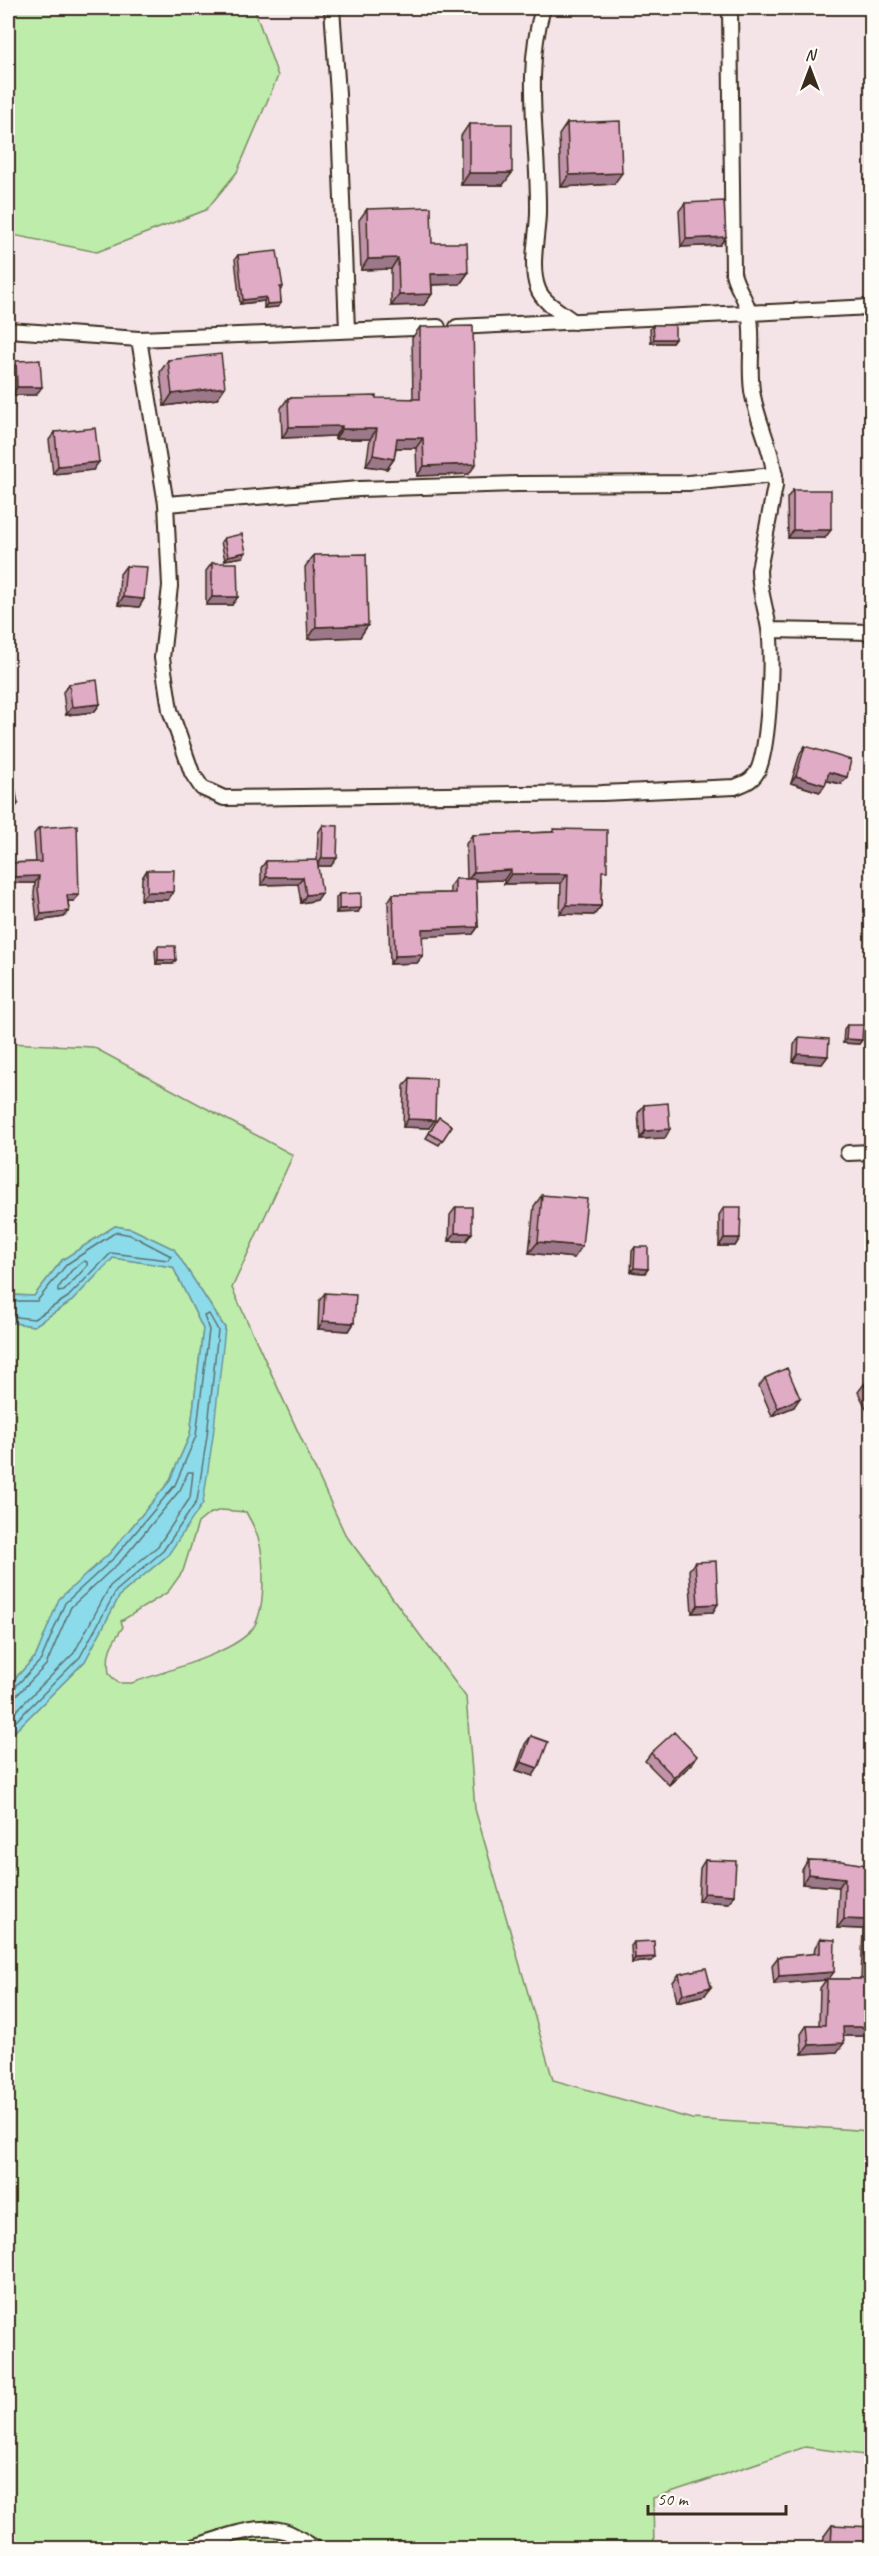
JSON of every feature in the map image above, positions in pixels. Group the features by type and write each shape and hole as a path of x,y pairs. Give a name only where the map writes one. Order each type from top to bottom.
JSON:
{"street":[{"path":"332,8 338,94 347,330"},
{"path":"543,8 532,59 538,211 535,271 537,288 542,298 574,322"},
{"path":"139,339 166,504 170,586 162,658 170,710 192,773 202,788 224,798 602,793 735,787 750,782 759,768 765,738 769,687 769,630 759,583 759,570 776,486 776,475 753,396 749,312 736,287 733,273 730,8"},
{"path":"8,330 139,339 872,308"},
{"path":"166,504 359,489 518,484 688,483 776,475"},
{"path":"769,630 872,632"},
{"path":"848,1153 872,1152"},
{"path":"190,2548 254,2530 272,2528 287,2532 315,2548"}],"green space":[{"path":"8,8 254,8 278,76 237,172 206,210 97,252 8,234"},
{"path":"8,1043 93,1047 293,1155 232,1288 345,1534 466,1697 475,1809 553,2080 692,2119 871,2131 871,2456 805,2447 653,2498 654,2548 8,2548 8,1738 85,1661 120,1595 168,1555 225,1328 174,1249 132,1229 115,1226 62,1260 34,1296 8,1295","holes":["221,1510 246,1512 258,1536 263,1568 261,1604 253,1628 231,1646 215,1653 132,1683 118,1683 109,1674 108,1659 113,1644 123,1627 121,1621 168,1592 183,1571 198,1523 209,1514"]},
{"path":"113,1258 173,1267 203,1329 190,1435 169,1482 110,1553 60,1599 36,1656 8,1686 8,1322 34,1326 72,1301"}],"water":[{"path":"115,1226 132,1229 174,1249 225,1328 203,1503 168,1555 120,1595 85,1661 8,1738 8,1686 36,1656 59,1599 110,1553 169,1482 190,1435 203,1329 173,1267 113,1258 72,1301 34,1326 8,1322 8,1295 34,1296 62,1260"}],"building":[{"path":"620,121 622,173 569,175 567,123"},
{"path":"469,124 512,124 512,173 469,173"},
{"path":"724,201 726,237 686,239 685,203"},
{"path":"431,207 432,243 467,243 468,273 431,274 432,294 399,295 398,258 368,259 367,209"},
{"path":"277,251 283,287 280,287 281,303 267,304 266,297 243,300 238,255"},
{"path":"653,325 675,325 675,339 654,339"},
{"path":"473,326 476,464 424,466 423,438 397,438 394,459 373,455 377,429 342,429 342,426 289,427 288,398 376,396 376,398 420,399 420,327"},
{"path":"221,354 225,387 172,394 168,360"},
{"path":"40,360 42,387 17,387 16,361"},
{"path":"95,428 99,462 58,466 55,432"},
{"path":"793,490 831,490 831,530 793,530"},
{"path":"242,534 246,552 228,556 224,538"},
{"path":"366,554 368,625 316,627 314,555"},
{"path":"212,563 237,563 238,597 212,597"},
{"path":"126,566 147,567 144,599 123,597"},
{"path":"97,680 100,704 72,707 69,684"},
{"path":"805,746 851,760 847,777 829,772 825,785 796,776"},
{"path":"15,787 18,804 8,806 8,788"},
{"path":"77,825 79,895 67,895 69,911 41,914 39,876 8,877 8,863 41,862 39,828"},
{"path":"323,825 338,826 337,858 322,858"},
{"path":"554,829 607,830 607,871 602,871 601,906 567,905 568,874 511,874 511,870 474,872 472,835 554,832"},
{"path":"317,860 322,893 306,895 303,877 266,877 266,861"},
{"path":"147,870 174,870 173,892 147,892"},
{"path":"455,879 476,879 478,927 422,929 423,955 395,956 393,894 455,893"},
{"path":"361,893 361,908 339,909 339,894"},
{"path":"158,946 175,946 176,960 158,960"},
{"path":"847,1025 863,1025 862,1040 846,1039"},
{"path":"799,1037 829,1039 828,1056 798,1054"},
{"path":"410,1078 436,1079 435,1120 408,1119"},
{"path":"668,1103 670,1129 645,1131 644,1105"},
{"path":"439,1117 452,1126 442,1141 429,1133"},
{"path":"542,1195 587,1199 582,1246 538,1242"},
{"path":"456,1207 472,1207 472,1233 455,1233"},
{"path":"724,1207 741,1207 740,1238 724,1238"},
{"path":"635,1247 648,1247 648,1269 634,1268"},
{"path":"325,1293 356,1295 354,1323 323,1321"},
{"path":"787,1368 800,1398 778,1408 765,1378"},
{"path":"872,1380 872,1400 864,1384"},
{"path":"716,1561 718,1604 698,1605 695,1562"},
{"path":"674,1732 697,1756 674,1777 651,1753"},
{"path":"531,1736 548,1742 538,1768 521,1762"},
{"path":"705,1860 736,1861 734,1895 704,1893"},
{"path":"808,1860 842,1861 872,1866 872,2027 843,2027 844,2043 809,2045 807,2025 825,2025 827,1979 868,1979 870,1920 844,1919 845,1878 808,1874"},
{"path":"820,1939 835,1940 834,1972 779,1976 778,1957 820,1953"},
{"path":"654,1941 655,1957 635,1958 634,1942"},
{"path":"706,1968 711,1987 683,1994 679,1974"},
{"path":"832,2525 872,2527 872,2548 831,2548"},
{"path":"35,2544 48,2548 33,2548"}]}
